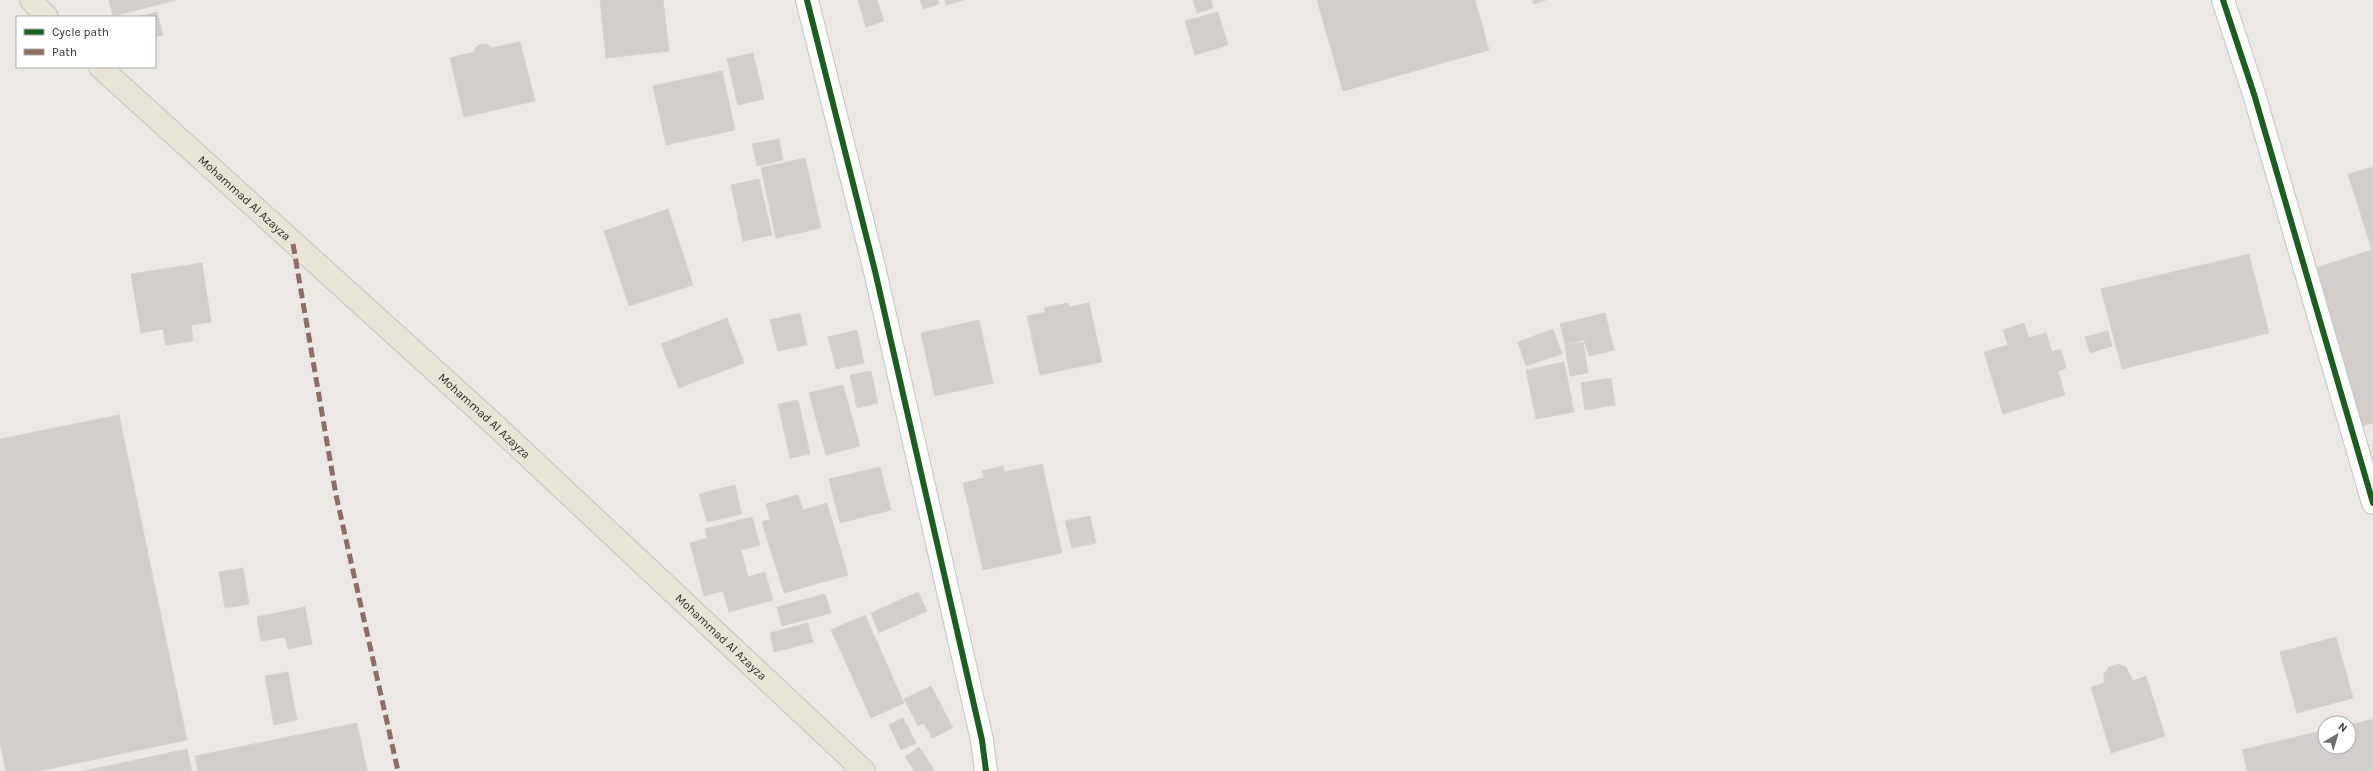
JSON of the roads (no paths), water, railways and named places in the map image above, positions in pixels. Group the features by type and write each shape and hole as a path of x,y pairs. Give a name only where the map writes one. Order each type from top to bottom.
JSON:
{"main road":[{"path":"31,0 46,16"},
{"name":"Mohammad Al Azayza","path":"101,68 496,426 864,771"}],"street":[{"path":"807,0 879,287 981,732 986,771"},
{"path":"2223,0 2254,94 2373,503"}]}
